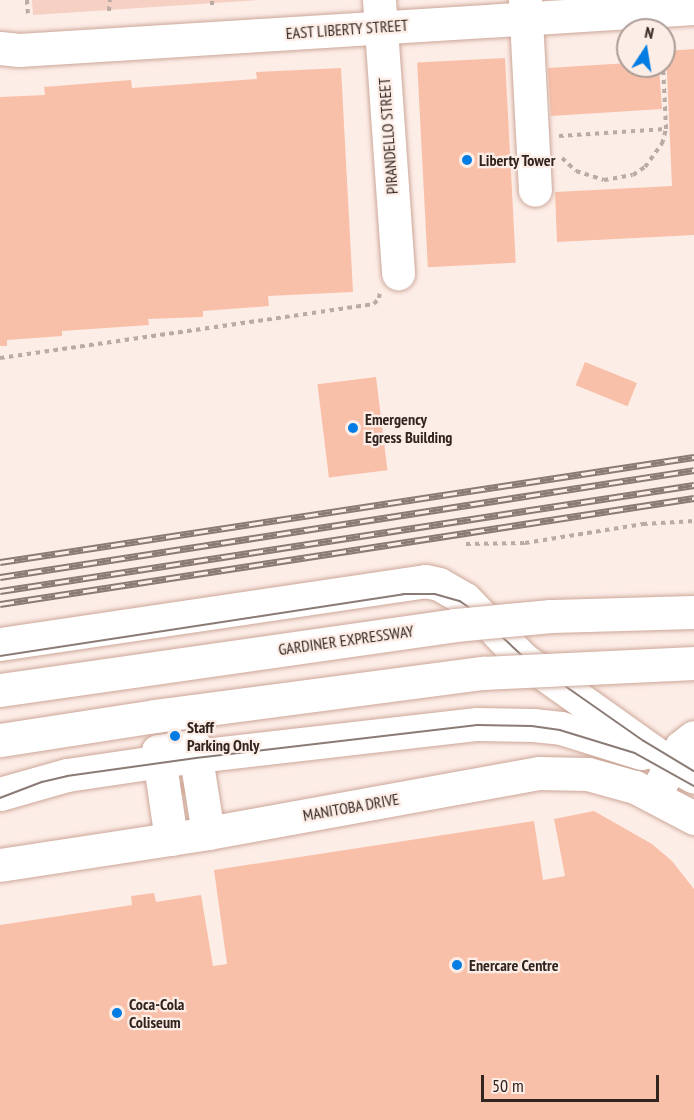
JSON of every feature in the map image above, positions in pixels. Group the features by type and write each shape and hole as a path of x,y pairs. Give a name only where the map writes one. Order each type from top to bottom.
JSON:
{"main road":[{"name":"EAST LIBERTY STREET","path":"0,48 19,50 379,13 694,8"},
{"path":"526,9 535,190"},
{"name":"PIRANDELLO STREET","path":"379,13 389,282"},
{"path":"0,644 425,580 446,587 465,599 523,659 682,771"},
{"name":"GARDINER EXPRESSWAY","path":"0,690 466,624 551,616 694,612"},
{"path":"0,740 155,716 483,673 694,663"},
{"path":"196,756 503,723 561,728 682,771"},
{"path":"655,796 682,771 681,747 694,737"},
{"path":"171,839 158,751 194,745 208,833"},
{"path":"0,794 67,775 159,761"},
{"name":"MANITOBA DRIVE","path":"0,865 208,833 538,773 588,774 635,787 694,818"}],"path":[{"path":"27,0 28,16"},
{"path":"109,10 110,0"},
{"path":"556,150 565,162 590,177 619,179 645,167 659,150 666,129 664,78"},
{"path":"551,136 666,129"},
{"path":"0,358 374,304 389,282"},
{"path":"466,544 525,543 643,524 694,521"}],"shaded area":[{"path":"32,0 259,0 33,15"}],"building":[{"path":"694,49 694,235 557,242 555,192 672,186 667,78 676,78 676,50"},
{"name":"Liberty Tower","path":"505,58 516,263 428,267 417,63"},
{"path":"616,64 616,78 660,78 662,109 551,116 548,68"},
{"path":"341,68 353,292 268,296 269,306 203,311 203,317 148,319 149,325 62,331 62,336 7,340 7,346 0,346 0,97 45,95 44,87 131,80 132,88 257,79 256,72"},
{"path":"585,362 637,383 628,406 576,385"},
{"name":"Emergency Egress Building","path":"376,377 387,470 329,477 317,384"},
{"path":"186,782 188,794 180,795 178,783"},
{"name":"Enercare Centre","path":"594,811 652,844 672,861 694,889 694,1120 0,1120 0,925 132,905 131,896 154,893 156,902 201,895 213,966 227,964 214,870 534,821 543,880 565,876 554,819"}],"tram line":[{"path":"0,656 403,594 435,594 460,601 476,612 524,657 644,741 694,771"},
{"path":"0,798 42,782 67,776 196,758 477,725 532,726 560,730 635,753 694,786"}],"railway":[{"path":"0,562 694,457"},
{"path":"0,577 694,470"},
{"path":"0,591 694,485"},
{"path":"0,604 694,498"}],"place":[{"name":"Liberty Tower","path":"467,160"},
{"name":"Emergency Egress Building","path":"353,428"},
{"name":"Staff Parking Only","path":"175,736"},
{"name":"Enercare Centre","path":"457,965"},
{"name":"Coca-Cola Coliseum","path":"117,1013"}]}
